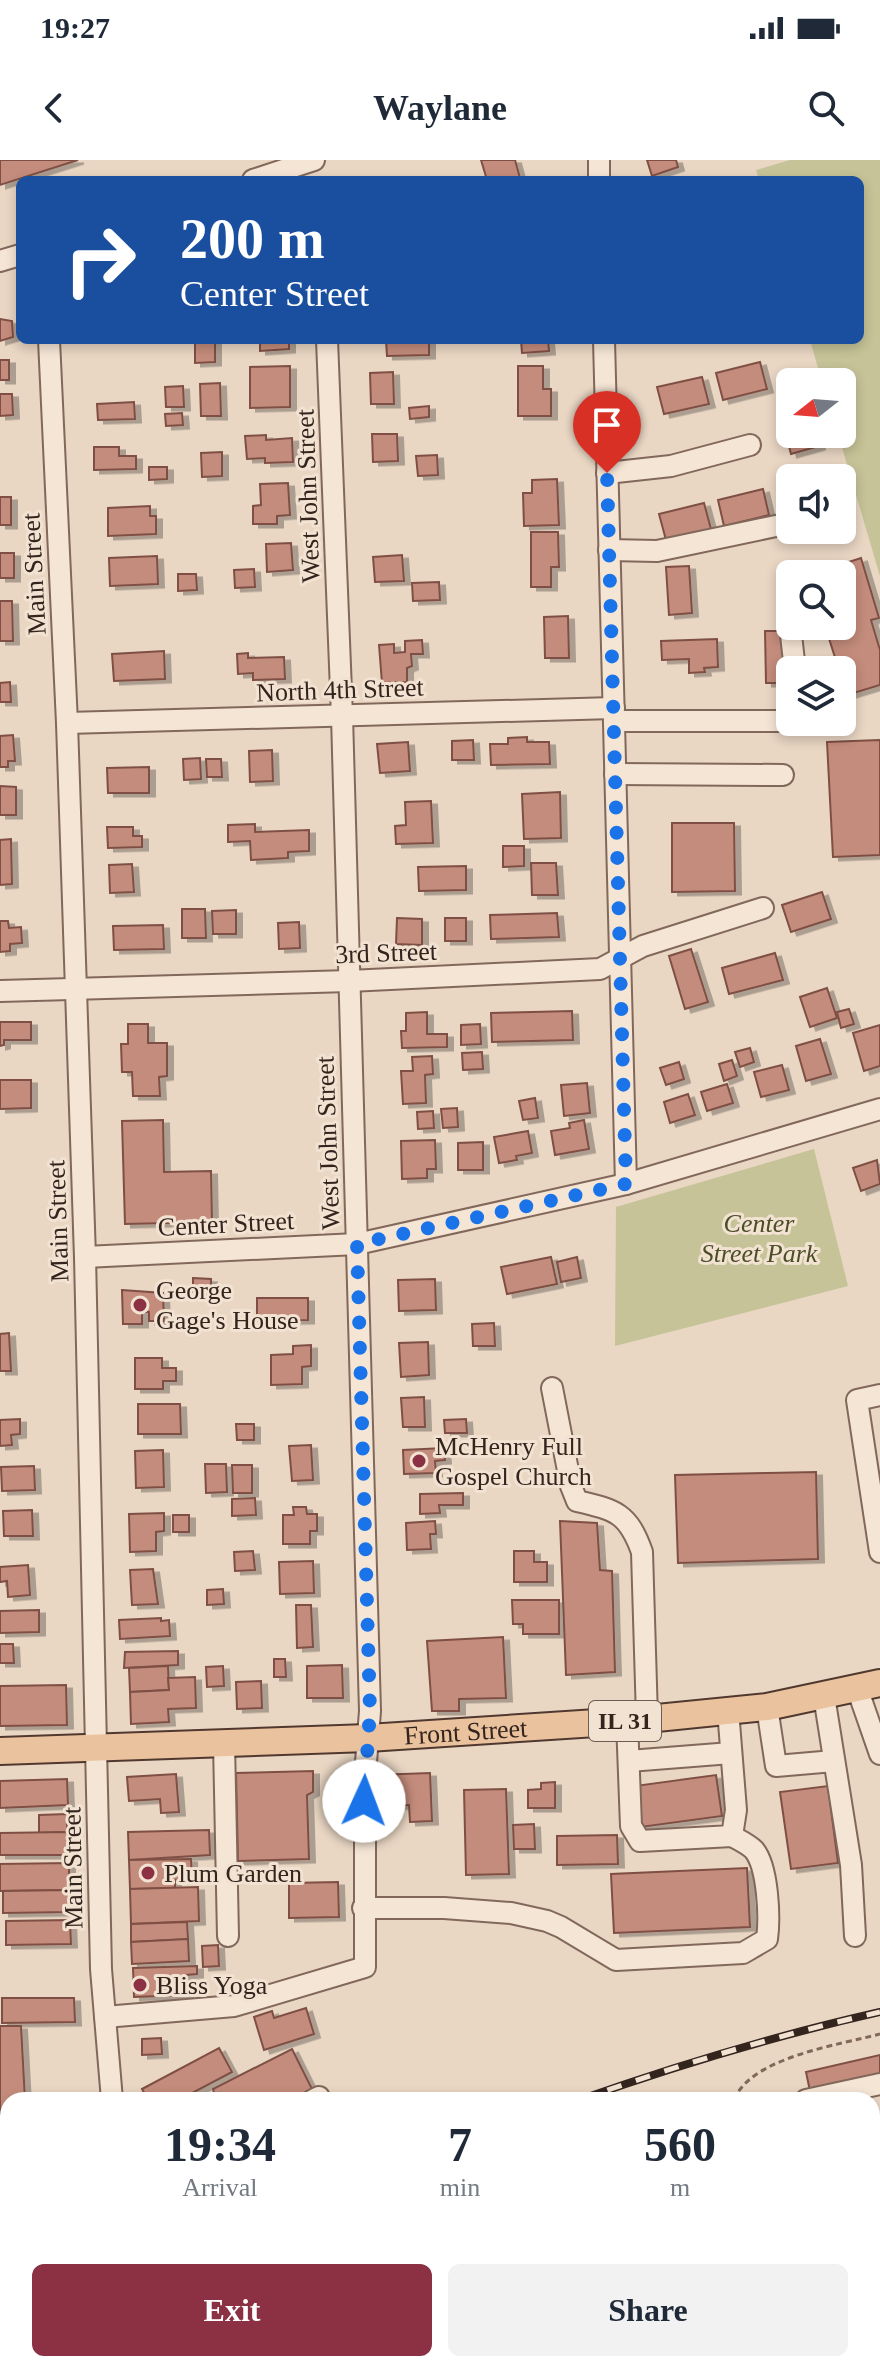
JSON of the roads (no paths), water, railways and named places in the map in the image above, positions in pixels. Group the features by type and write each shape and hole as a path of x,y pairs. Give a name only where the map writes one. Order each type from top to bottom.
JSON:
{"main road":[{"name":"Front Street","path":"0,1751 368,1738 637,1720 767,1707 868,1686"}],"street":[{"path":"266,176 317,160"},
{"name":"Main Street","path":"49,344 67,723 85,1257 96,1748 105,2017 111,2092"},
{"name":"West John Street","path":"105,2017 234,2006 365,1967 365,1775 370,1711 342,716 327,344"},
{"path":"604,344 626,1184"},
{"path":"607,473 671,466 750,445"},
{"path":"609,550 657,551 776,526"},
{"name":"North 4th Street","path":"67,723 342,716 614,714 776,720"},
{"path":"615,774 783,775"},
{"name":"3rd Street","path":"0,991 349,981 600,969 643,946 763,908"},
{"name":"Center Street","path":"85,1257 357,1244 626,1184 880,1109"},
{"path":"363,1908 444,1908 511,1913 561,1927 616,1960 743,1953 767,1939 769,1926 762,1863 752,1847 732,1836 640,1841 631,1826 629,1761 637,1720 642,1552 634,1530 612,1509 577,1501 571,1486 552,1388"},
{"path":"880,1395 857,1400 877,1512 880,1552"},
{"path":"868,1686 880,1754"},
{"path":"824,1696 851,1865 855,1936"},
{"path":"767,1707 776,1766 834,1761"},
{"path":"728,1710 736,1810 732,1836"},
{"path":"224,1743 228,1936"},
{"path":"629,1761 731,1753"},
{"path":"843,2092 880,2084"}],"railway":[{"path":"603,2092 728,2052 880,2012"}],"place":[{"name":"George Gage's House","path":"140,1305"},
{"name":"McHenry Full Gospel Church","path":"419,1461"},
{"name":"Plum Garden","path":"148,1873"},
{"name":"Bliss Yoga","path":"140,1985"}],"park label":[{"name":"Center Street Park","path":"759,1238"}]}
